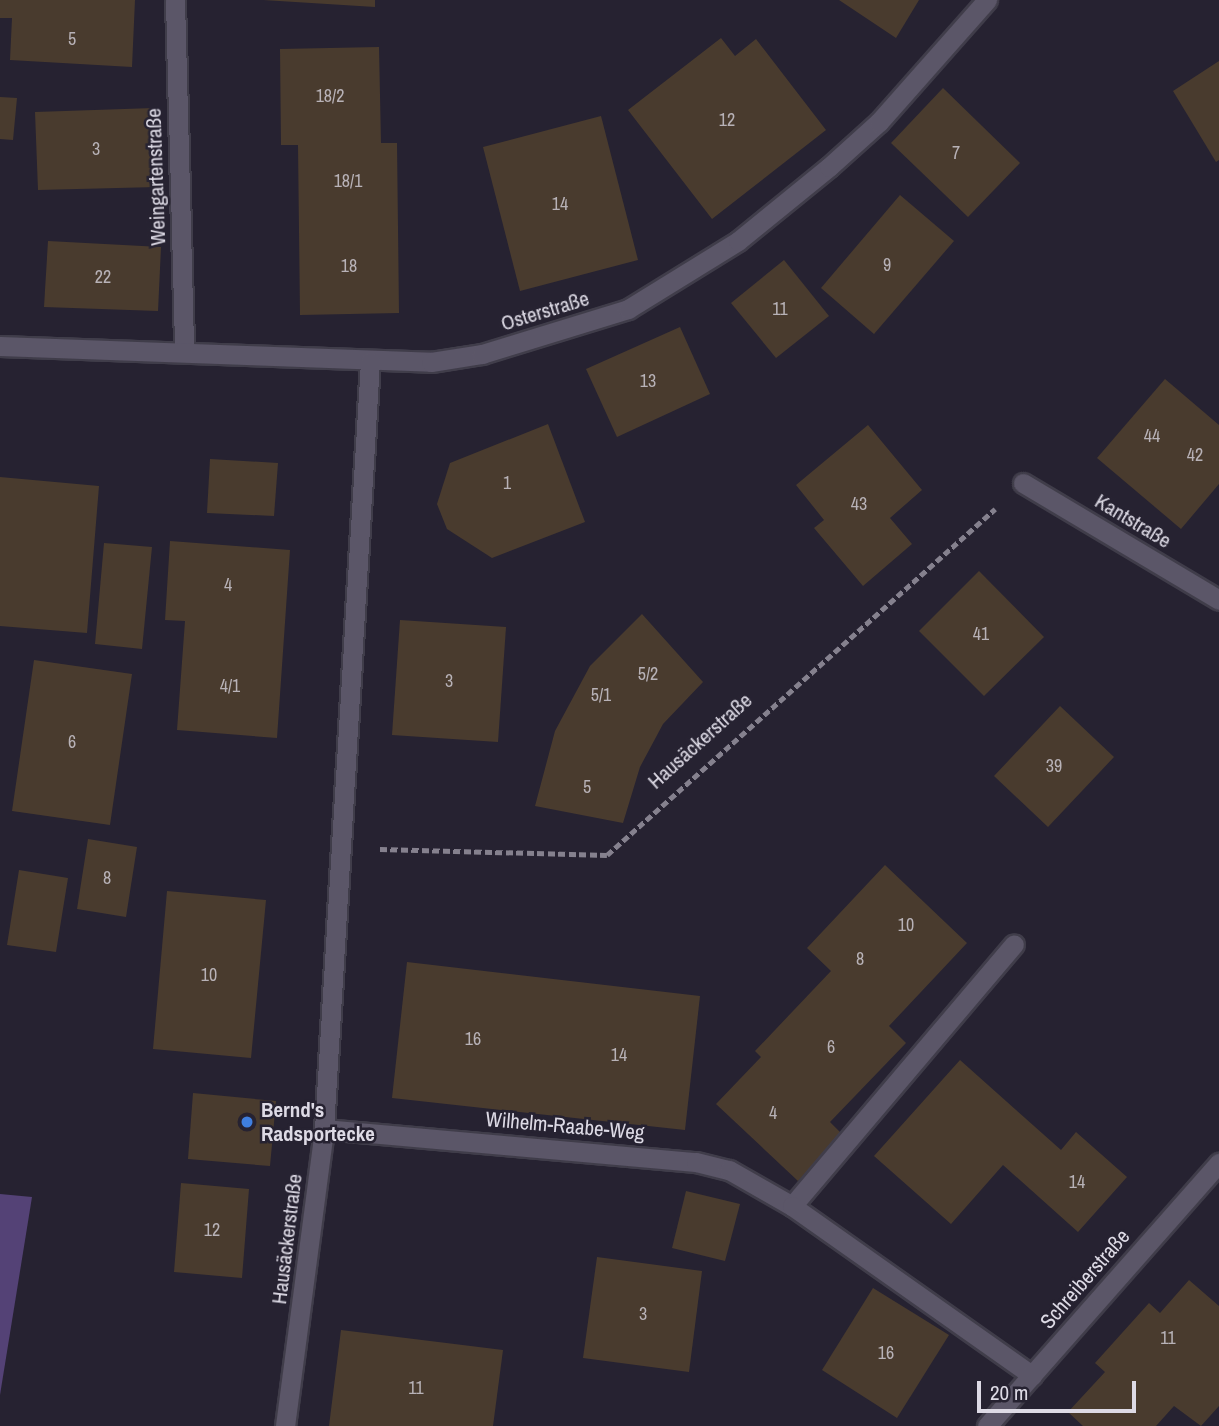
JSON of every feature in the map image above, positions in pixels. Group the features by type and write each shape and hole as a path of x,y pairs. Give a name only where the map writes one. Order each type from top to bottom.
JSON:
{"street":[{"name":"Weingartenstraße","path":"175,0 184,352"},
{"name":"Osterstraße","path":"0,346 431,362 482,354 628,309 684,278 782,207 859,140 987,0"},
{"name":"Hausäckerstraße","path":"285,1426 324,1129 370,361"},
{"name":"Kantstraße","path":"1023,483 1219,600"},
{"path":"792,1206 1014,944"},
{"name":"Wilhelm-Raabe-Weg","path":"324,1129 696,1162 729,1170 792,1206 1032,1375"},
{"name":"Schreiberstraße","path":"987,1426 1219,1163"}],"path":[{"name":"Hausäckerstraße","path":"340,848 607,855 1023,483"}],"shaded area":[{"path":"0,1194 32,1197 0,1395"}],"building":[{"path":"0,0 135,0 132,67 10,60 12,18 0,18"},
{"path":"263,0 375,0 375,7"},
{"path":"839,0 919,0 896,38"},
{"path":"721,38 735,56 756,39 826,130 712,219 628,110"},
{"path":"379,47 381,143 397,143 399,313 300,315 298,145 281,145 280,49"},
{"path":"1219,61 1219,160 1216,162 1173,91"},
{"path":"943,88 1020,163 968,217 891,143"},
{"path":"0,97 17,98 13,140 0,139"},
{"path":"154,108 157,187 38,190 35,112"},
{"path":"601,116 638,260 520,291 483,147"},
{"path":"900,195 954,241 874,334 821,288"},
{"path":"48,241 161,247 158,311 44,307"},
{"path":"784,260 829,316 776,358 731,303"},
{"path":"680,327 710,394 617,437 586,369"},
{"path":"1165,379 1219,425 1219,484 1181,529 1097,458"},
{"path":"548,424 585,522 492,558 447,529 437,504 450,463"},
{"path":"868,425 922,490 890,518 912,544 863,586 814,528 824,520 796,485"},
{"path":"210,459 278,463 274,516 207,513"},
{"path":"0,477 99,486 87,633 0,626"},
{"path":"170,541 290,550 277,738 177,730 185,621 165,620"},
{"path":"104,543 152,547 142,649 95,644"},
{"path":"979,571 1044,637 984,696 919,631"},
{"path":"642,614 703,682 663,724 640,767 623,823 535,806 555,731 590,666"},
{"path":"400,620 506,627 498,742 392,735"},
{"path":"34,660 132,674 110,825 12,811"},
{"path":"1060,706 1114,757 1048,827 994,776"},
{"path":"88,839 137,847 126,917 77,909"},
{"path":"885,865 967,943 889,1026 906,1043 830,1122 842,1134 798,1181 716,1104 761,1057 755,1051 831,971 807,948"},
{"path":"19,870 68,878 56,952 7,945"},
{"path":"167,891 266,900 251,1058 153,1049"},
{"path":"407,962 700,996 685,1130 392,1098"},
{"path":"960,1060 1061,1150 1076,1132 1127,1177 1078,1232 1003,1165 951,1224 874,1156"},
{"path":"193,1093 276,1101 270,1166 188,1159"},
{"path":"181,1183 249,1189 242,1278 174,1272"},
{"path":"686,1191 740,1204 725,1261 672,1248"},
{"path":"597,1257 702,1271 689,1372 583,1358"},
{"path":"1189,1280 1219,1306 1219,1406 1201,1426 1174,1406 1156,1426 1083,1426 1068,1412 1105,1372 1095,1363 1149,1303 1160,1313"},
{"path":"873,1288 949,1335 897,1418 822,1370"},
{"path":"341,1330 503,1350 493,1426 329,1426"}],"place":[{"name":"Bernd's Radsportecke","path":"247,1122"}]}
